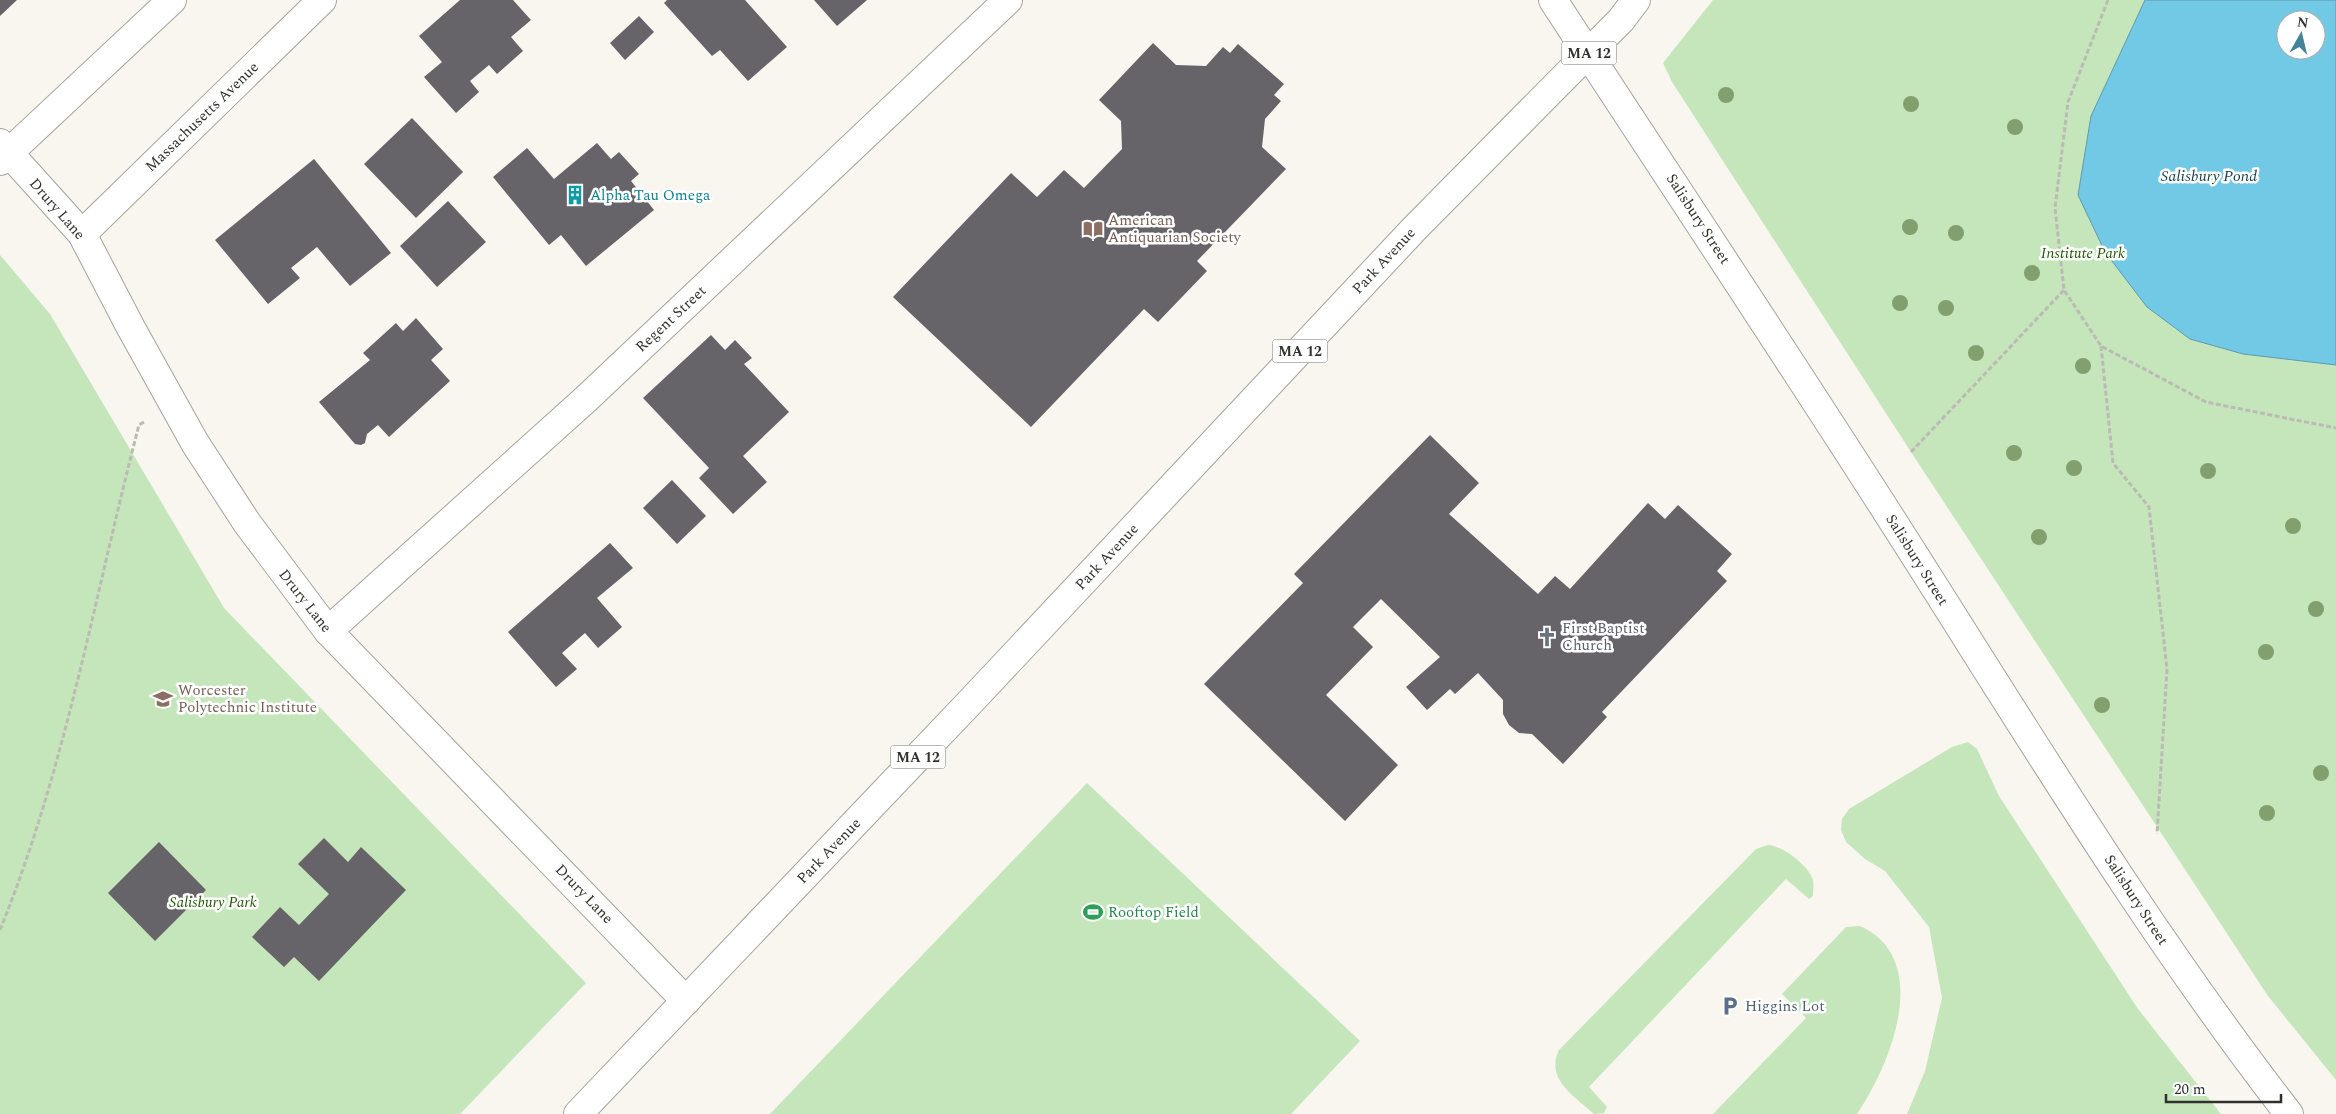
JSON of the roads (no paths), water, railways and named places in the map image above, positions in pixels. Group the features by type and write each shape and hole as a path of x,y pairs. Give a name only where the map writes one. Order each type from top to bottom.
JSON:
{"main road":[{"path":"3,153 172,0"},
{"name":"Massachusetts Avenue","path":"82,234 322,0"},
{"name":"Regent Street","path":"328,631 586,399 1008,0"},
{"name":"Salisbury Street","path":"1553,0 1721,255 1989,675 2148,918 2235,1044 2289,1114"},
{"name":"Park Avenue","path":"578,1114 973,699 1415,228 1621,20 1636,0"},
{"name":"Drury Lane","path":"3,153 82,234 173,405 212,470 248,523 328,631 686,1000"}],"water":[{"name":"Salisbury Pond","path":"2145,0 2336,0 2336,365 2243,354 2190,339 2147,307 2105,252 2078,195 2091,116"}],"place":[{"name":"Alpha Tau Omega","path":"575,195"},
{"name":"American Antiquarian Society","path":"1093,229"},
{"name":"First Baptist Church","path":"1547,637"},
{"name":"Worcester Polytechnic Institute","path":"163,699"},
{"name":"Rooftop Field","path":"1093,912"},
{"name":"Higgins Lot","path":"1730,1006"}],"park label":[{"name":"Institute Park","path":"2083,253"},
{"name":"Salisbury Park","path":"213,902"}]}
